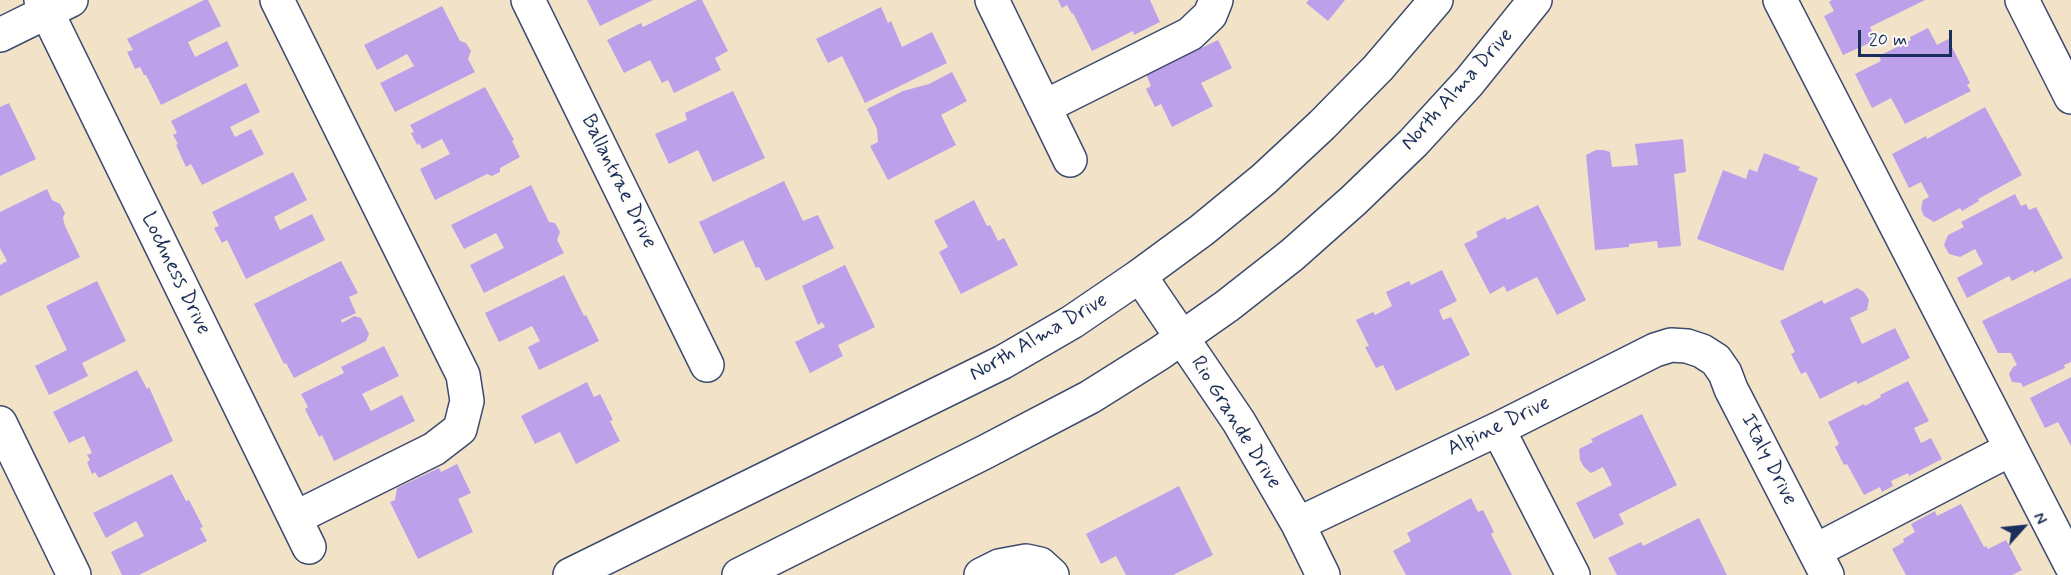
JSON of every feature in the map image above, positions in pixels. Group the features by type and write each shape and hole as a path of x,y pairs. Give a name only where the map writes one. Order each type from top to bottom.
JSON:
{"street":[{"path":"277,0 462,375 467,401 460,429 434,449 295,518"},
{"name":"Ballantrae Drive","path":"528,0 707,365"},
{"path":"992,0 1070,160"},
{"path":"1044,107 1190,34 1210,15 1216,0"},
{"name":"North Alma Drive","path":"570,575 1003,362 1072,322 1140,276 1228,208 1322,125 1378,68 1436,0"},
{"name":"North Alma Drive","path":"739,575 1090,397 1227,306 1292,255 1413,143 1468,82 1535,0"},
{"path":"1780,0 2071,565"},
{"path":"2022,0 2071,97"},
{"path":"0,35 53,4"},
{"name":"Lochness Drive","path":"53,4 309,547"},
{"name":"Rio Grande Drive","path":"1140,276 1239,422 1298,524 1323,575"},
{"name":"Alpine Drive","path":"1298,524 1498,429 1655,350 1671,345 1687,346 1702,351"},
{"name":"Italy Drive","path":"1702,351 1716,360 1725,373 1731,389 1821,563"},
{"path":"0,423 74,575"},
{"path":"1498,429 1573,575"},
{"path":"1821,563 2011,449"},
{"path":"981,575 999,566 1026,561 1040,564 1052,575"}],"building":[{"path":"208,0 221,26 188,42 195,57 227,41 239,66 161,105 146,75 140,67 135,69 127,52 133,50 127,39"},
{"path":"587,0 653,0 600,26"},
{"path":"697,0 702,0 728,51 715,58 721,70 674,93 668,80 662,83 650,60 624,73 607,40 641,23 643,27"},
{"path":"1058,0 1150,0 1160,22 1134,35 1133,31 1092,51 1073,13 1067,5 1062,8"},
{"path":"1309,0 1345,0 1328,21 1306,3"},
{"path":"1832,0 1925,0 1870,27 1876,40 1843,55 1824,16 1834,11 1829,2"},
{"path":"442,6 460,41 466,43 471,51 468,59 475,72 395,112 380,83 414,66 407,54 377,70 364,45"},
{"path":"881,7 888,23 891,21 902,47 932,32 947,63 865,103 842,56 828,63 816,39"},
{"path":"1928,28 1937,45 1948,39 1970,83 1967,85 1971,91 1905,124 1891,98 1872,108 1855,74 1881,61 1879,56 1911,40 1910,37"},
{"path":"1218,40 1232,68 1201,83 1213,106 1172,127 1161,104 1155,107 1146,89 1151,86 1144,69 1184,49 1187,55"},
{"path":"952,72 967,101 941,115 956,145 888,180 870,146 878,142 877,129 867,109 903,91 929,84"},
{"path":"246,83 260,112 230,127 235,137 251,129 264,154 202,185 191,164 186,167 176,145 178,144 173,135 177,133 171,121"},
{"path":"485,87 514,140 512,141 520,157 500,168 500,172 492,176 487,174 435,200 420,169 450,154 442,139 422,149 419,143 417,145 411,133 414,132 410,125"},
{"path":"733,91 765,158 713,182 698,150 669,164 655,134 687,120 685,113"},
{"path":"9,103 36,159 0,176 0,107"},
{"path":"1985,107 2022,175 1978,199 1979,201 1962,211 1960,208 1934,222 1924,216 1921,209 1923,200 1929,197 1921,182 1909,188 1892,154 1926,136 1927,139"},
{"path":"1683,139 1686,172 1674,174 1681,246 1658,248 1657,241 1629,244 1629,247 1595,250 1586,155 1596,150 1604,150 1610,152 1612,167 1638,165 1635,144"},
{"path":"1764,153 1800,167 1798,170 1818,178 1783,271 1697,239 1723,170 1746,179 1749,169 1757,172"},
{"path":"293,172 307,200 274,217 280,230 312,214 325,240 246,279 227,240 222,243 214,228 219,226 212,212"},
{"path":"784,181 803,221 818,215 834,248 766,281 759,267 756,268 743,240 714,254 699,222"},
{"path":"531,185 549,222 555,223 560,232 557,240 564,253 484,293 470,265 504,248 496,233 464,249 451,225"},
{"path":"47,189 52,200 60,204 65,213 63,218 65,226 80,257 0,296 0,265 7,261 0,248 0,212"},
{"path":"2015,194 2021,206 2026,204 2029,210 2036,207 2063,258 2012,281 2009,276 1967,298 1957,278 1983,264 1975,249 1960,257 1949,254 1944,245 1948,235 1964,227 1961,222"},
{"path":"974,200 987,226 990,225 998,241 1004,238 1018,265 961,294 939,252 948,247 934,221"},
{"path":"1538,205 1586,300 1557,315 1537,277 1507,292 1504,286 1490,294 1464,244 1478,237 1476,232 1505,217 1507,220"},
{"path":"341,261 358,293 349,297 356,313 341,320 342,323 354,316 361,318 369,334 366,341 294,378 286,363 284,364 254,304"},
{"path":"845,265 875,327 838,345 843,356 810,373 795,342 825,327 822,322 818,325 802,286"},
{"path":"1442,270 1457,301 1439,310 1443,320 1451,317 1470,355 1396,391 1383,365 1376,368 1365,347 1369,346 1356,320 1373,312 1375,315 1392,306 1386,292 1409,281 1411,285"},
{"path":"564,275 599,341 539,370 528,347 540,341 532,326 499,342 485,313"},
{"path":"2071,278 2071,362 2064,365 2065,368 2023,387 2021,383 2012,382 2009,374 2017,365 2011,353 1998,353 1982,321"},
{"path":"97,281 126,341 82,363 88,376 49,395 35,366 67,350 46,306"},
{"path":"1857,288 1864,292 1869,300 1867,310 1850,318 1862,344 1895,328 1910,358 1858,384 1856,381 1820,399 1806,372 1801,374 1791,354 1795,352 1780,321 1822,300 1824,304"},
{"path":"384,346 399,376 362,394 371,411 402,395 415,421 334,461 322,435 319,437 305,409 308,407 301,394 344,373 341,367"},
{"path":"137,370 147,389 149,387 173,441 99,478 95,472 92,474 87,462 90,460 87,455 92,453 84,436 69,443 53,412"},
{"path":"2071,377 2071,446 2058,422 2045,428 2030,398"},
{"path":"1908,381 1929,421 1914,428 1921,443 1931,438 1942,459 1909,476 1908,473 1891,481 1893,486 1882,492 1880,487 1864,495 1835,447 1839,444 1828,422 1864,404 1865,406 1881,397 1880,395"},
{"path":"587,382 594,397 600,394 620,441 576,464 560,432 535,444 521,416"},
{"path":"1642,414 1677,485 1619,514 1624,524 1594,539 1576,503 1612,485 1603,467 1591,473 1584,467 1580,460 1579,449 1593,442 1591,439"},
{"path":"457,464 471,493 458,499 473,532 418,559 390,502 395,500 397,488 439,468 441,472"},
{"path":"172,474 186,501 189,500 203,527 200,528 207,541 139,575 122,575 111,552 144,536 136,521 106,538 93,513"},
{"path":"1179,486 1213,555 1173,575 1126,575 1116,556 1101,564 1086,534"},
{"path":"1471,498 1478,512 1483,510 1494,532 1491,534 1512,575 1406,575 1393,551 1411,541 1407,533"},
{"path":"1961,504 1984,547 1988,549 2006,540 2022,570 2012,575 1906,575 1892,549 1915,532 1911,524 1935,511 1937,516"},
{"path":"1699,518 1727,575 1617,575 1608,558 1641,542 1643,546"}]}
